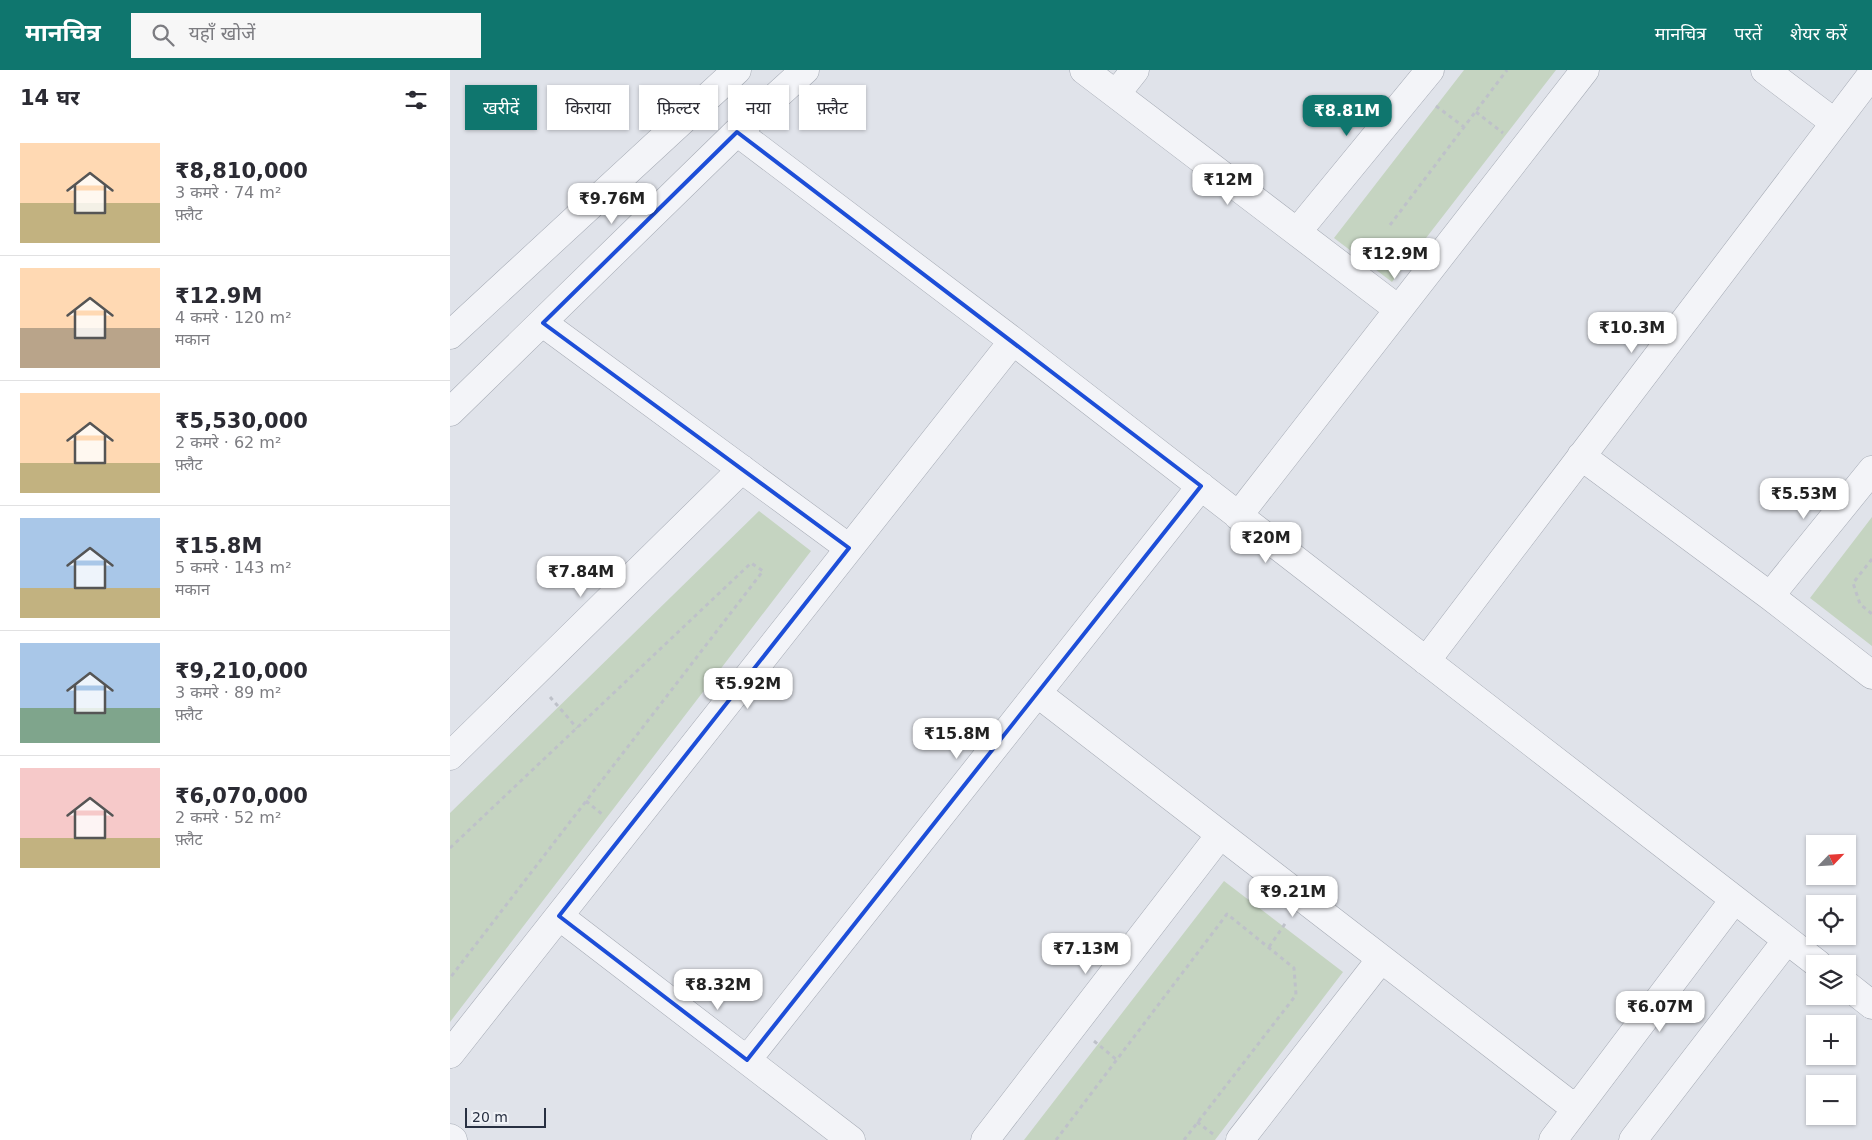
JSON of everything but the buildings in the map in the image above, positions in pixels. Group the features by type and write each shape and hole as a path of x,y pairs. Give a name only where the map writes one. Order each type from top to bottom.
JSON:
{"street":[{"path":"450,335 737,70"},
{"path":"450,412 738,132 805,70"},
{"path":"1084,70 1398,309"},
{"path":"1116,94 1135,70"},
{"path":"1238,516 1584,70"},
{"path":"1765,70 1835,122"},
{"path":"1426,661 1872,74"},
{"path":"1297,232 1422,80"},
{"path":"738,132 1013,341 1806,955"},
{"path":"543,323 850,548"},
{"path":"450,1054 1013,341"},
{"path":"1581,456 1770,596 1872,675"},
{"path":"450,756 742,469"},
{"path":"1770,596 1872,470"},
{"path":"747,1060 1201,486"},
{"path":"1037,693 1576,1109"},
{"path":"985,1140 1220,835"},
{"path":"1553,1140 1734,900"},
{"path":"559,916 851,1140"},
{"path":"1633,1140 1787,940"},
{"path":"1240,1140 1381,958"},
{"path":"1856,992 1872,1004"}],"path":[{"path":"1390,225 1507,70"},
{"path":"1422,80 1464,127"},
{"path":"1476,112 1524,148"},
{"path":"1872,559 1853,583 1860,604 1872,614"},
{"path":"450,848 751,563 763,571 450,978"},
{"path":"531,677 577,728"},
{"path":"1056,1140 1227,914 1294,968 1296,995 1184,1140"},
{"path":"1197,1122 1220,1140"}],"highlighted area":[{"path":"737,132 1201,486 747,1060 559,916 849,548 543,323"}],"green space":[{"path":"1464,70 1556,70 1392,282 1334,238"},
{"path":"759,511 811,551 450,1022 450,813"},
{"path":"1872,517 1872,646 1810,598"},
{"path":"1224,881 1343,972 1215,1140 1024,1140"}]}
